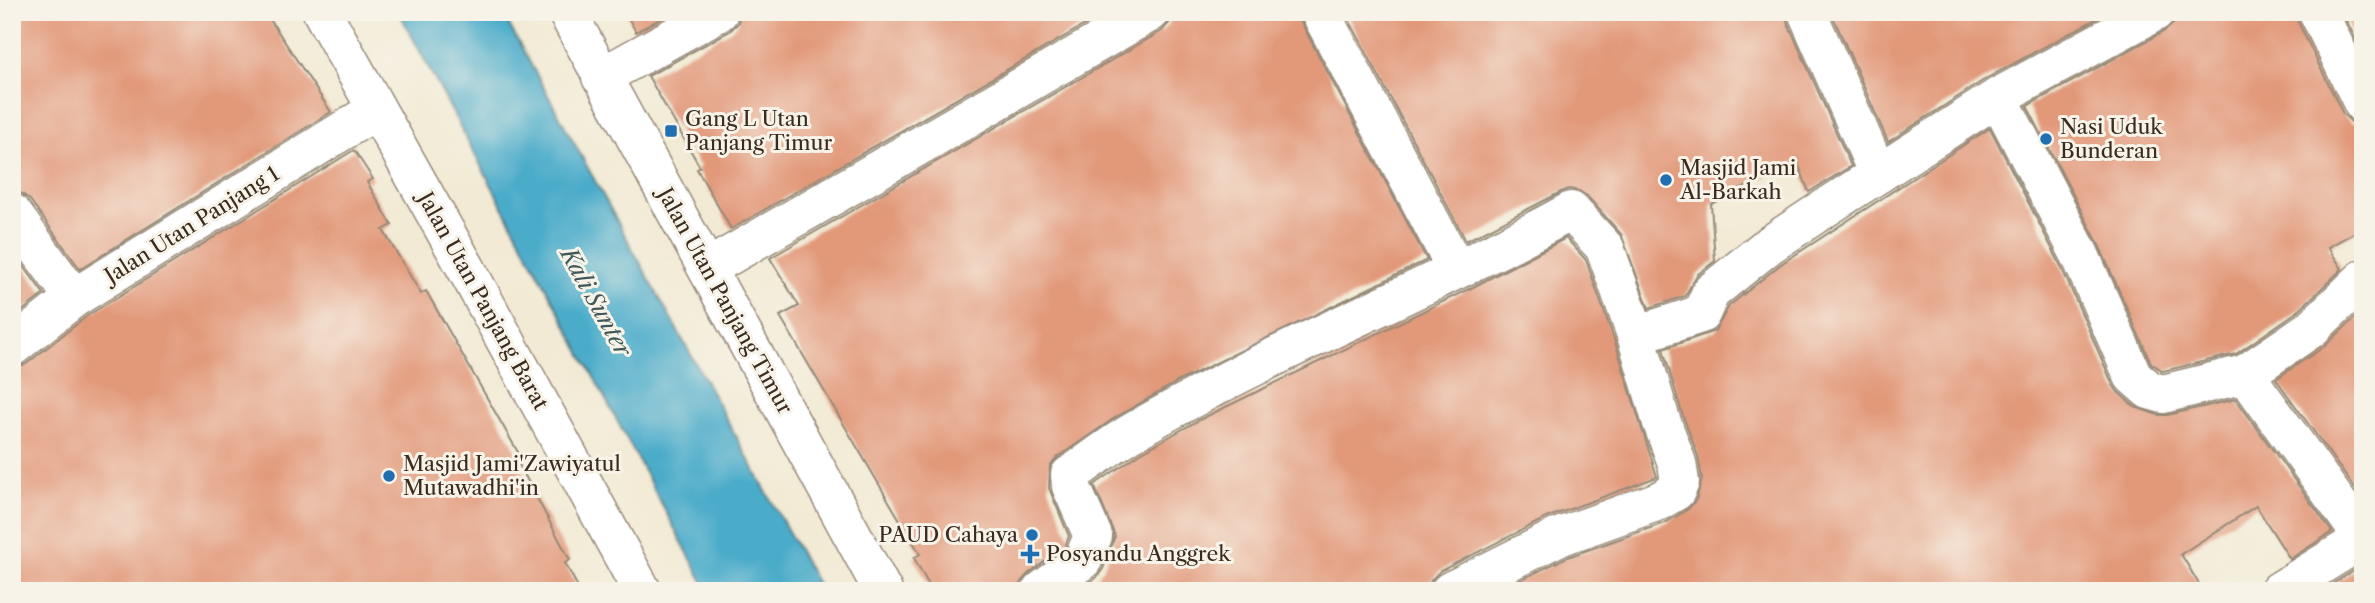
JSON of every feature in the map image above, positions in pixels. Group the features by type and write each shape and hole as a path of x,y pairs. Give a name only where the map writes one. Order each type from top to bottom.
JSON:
{"street":[{"name":"Jalan Utan Panjang Barat","path":"322,12 467,270 642,591"},
{"name":"Jalan Utan Panjang Timur","path":"567,12 883,591"},
{"path":"601,77 719,12"},
{"path":"708,268 1151,12"},
{"path":"1320,12 1456,269"},
{"path":"1807,12 1878,174"},
{"path":"2318,12 2363,104"},
{"path":"1636,335 1702,314 1711,292 1798,226 1998,97 2153,13"},
{"path":"1998,97 2080,255 2133,376 2149,390 2163,394 2245,374 2312,328 2363,279"},
{"name":"Jalan Utan Panjang 1","path":"12,346 74,298 376,110"},
{"path":"1041,591 1083,560 1093,537 1071,486 1070,475 1134,430 1228,381 1503,248 1571,211 1605,248 1636,335 1661,420 1677,463 1680,482 1676,491 1659,502 1556,538 1450,591"},
{"path":"12,212 74,298"},
{"path":"2245,374 2363,538 2279,591"}],"water":[{"name":"Kali Sunter","path":"399,12 502,12 821,591 708,591"}],"building":[{"path":"12,12 265,12 331,112 80,269 30,200 21,193 12,192"},
{"path":"625,12 673,12 636,32"},
{"path":"741,12 1107,12 731,229 697,169 700,167 648,76 730,31 738,23"},
{"path":"1173,12 1298,12 1427,260 1179,381 1116,417 1058,457 1050,466 1049,488 1069,536 1065,546 1028,574 1021,582 1020,591 932,591 914,558 920,554 780,316 799,306 770,258 1162,31 1170,22"},
{"path":"1345,12 1786,12 1787,21 1851,166 1809,192 1797,161 1711,204 1715,261 1697,275 1685,296 1649,308 1621,234 1587,196 1579,191 1569,189 1561,192 1466,241"},
{"path":"1831,12 2109,12 1987,78 1888,142"},
{"path":"2177,12 2296,12 2298,22 2343,114 2351,122 2363,126 2363,228 2328,247 2342,269 2298,311 2236,354 2163,371 2151,363 2099,245 2027,106 2165,31 2174,23"},
{"path":"2342,12 2363,12 2363,54"},
{"path":"1990,128 2060,264 2118,392 2135,407 2158,415 2236,399 2332,532 2290,559 2256,506 2181,554 2203,591 1499,591 1565,558 1667,522 1688,509 1696,500 1702,479 1698,456 1663,349 1715,331 1729,306 1781,264"},
{"path":"354,150 373,179 367,182 392,225 383,230 421,294 426,291 519,454 515,457 570,560 565,563 580,591 12,591 12,368 26,364 87,316"},
{"path":"1566,238 1586,260 1657,477 1546,518 1440,571 1431,580 1428,591 1078,591 1096,578 1103,569 1115,536 1094,485 1139,454 1199,420 1473,287"},
{"path":"12,250 44,294 12,319"},
{"path":"2363,310 2363,500 2276,379 2325,346"},
{"path":"2363,565 2363,591 2321,591"}],"place":[{"name":"Gang L Utan Panjang Timur","path":"671,131"},
{"name":"Nasi Uduk Bunderan","path":"2046,139"},
{"name":"Masjid Jami Al-Barkah","path":"1666,180"},
{"name":"Masjid Jami'Zawiyatul Mutawadhi'in","path":"389,476"},
{"name":"PAUD Cahaya","path":"1032,535"},
{"name":"Posyandu Anggrek","path":"1030,554"}]}
